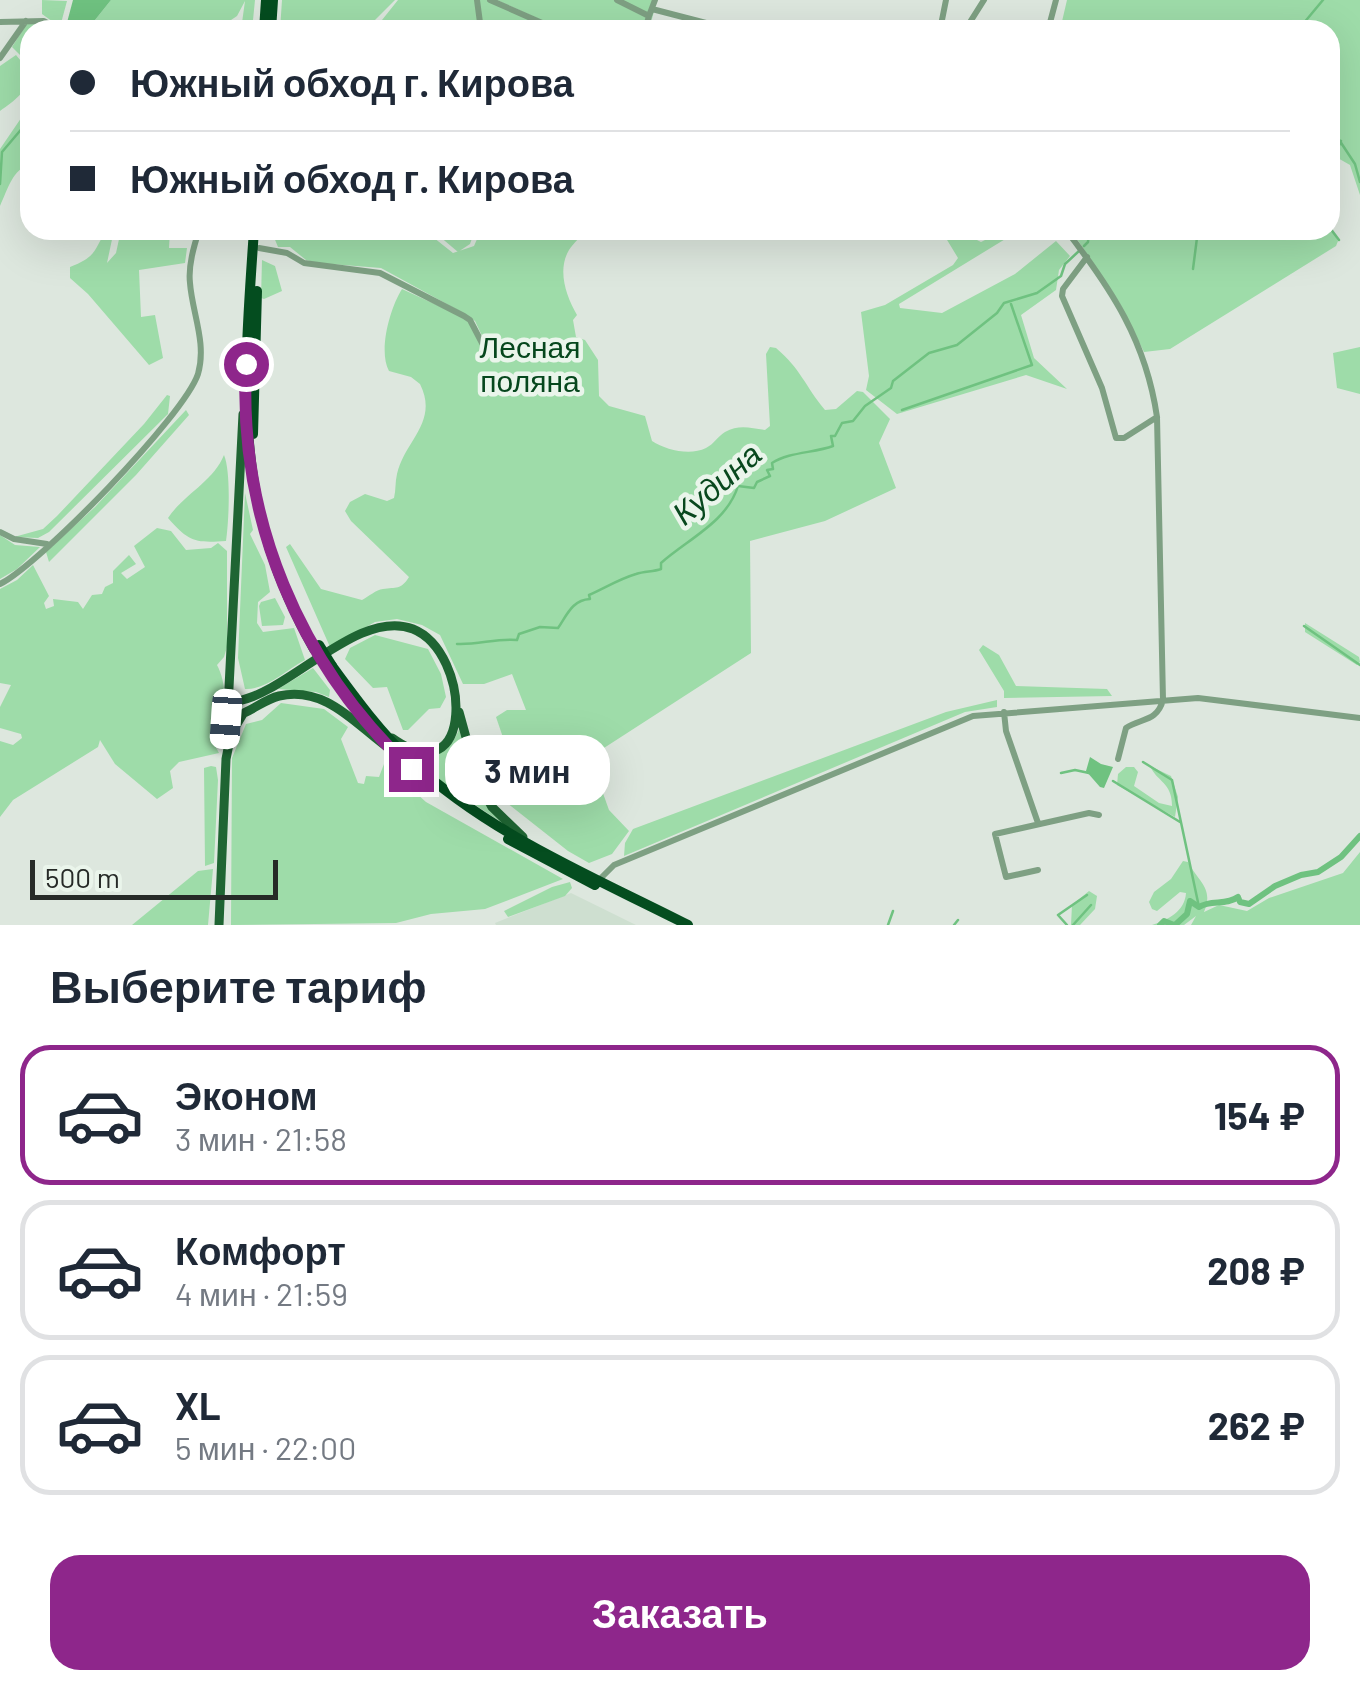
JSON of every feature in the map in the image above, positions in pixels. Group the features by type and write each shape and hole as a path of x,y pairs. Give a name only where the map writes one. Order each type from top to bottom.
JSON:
{"highway":[{"path":"257,240 249,392 255,454 269,523 291,590 317,647 353,706 394,752 449,801 490,829 673,925"},
{"path":"249,392 259,240"},
{"path":"330,668 410,760 457,799 527,841 688,925"}],"main road":[{"path":"220,925 226,759 249,392"},
{"path":"231,705 266,691 357,636 381,627 399,626 423,634 438,648 447,667 478,781 492,806 527,841"},
{"path":"226,759 231,734 243,713 266,691"},
{"path":"231,705 233,714 278,696 312,697 338,707 394,752"},
{"path":"386,734 414,752 437,751 455,729 455,700"}],"street":[{"path":"490,0 508,4 539,20"},
{"path":"617,0 696,20"},
{"path":"0,58 20,30"},
{"path":"0,584 23,570 164,427 198,373 200,349 190,282 196,240"},
{"path":"1074,240 1134,330 1152,380 1157,417 1163,700 1148,721 1126,728 1118,759"},
{"path":"260,248 286,253 304,263 380,273 470,320 482,343"},
{"path":"1087,257 1062,296 1102,388 1116,438 1124,438 1157,417"},
{"path":"0,532 14,540 48,544"},
{"path":"600,880 614,864 974,716 1198,698 1360,718"},
{"path":"1004,712 1006,731 1038,823"},
{"path":"1038,870 1006,877 994,836 1038,823 1100,814"}],"shaded area":[{"path":"73,0 111,0 95,20 68,20"},
{"path":"1090,757 1113,767 1104,788 1086,771"},
{"path":"571,893 636,925 495,923"}],"green space":[{"path":"42,0 67,1 62,20 50,20 42,14"},
{"path":"111,0 255,0 253,20 242,20 245,1 231,20 95,20"},
{"path":"282,0 395,0 375,20 281,20"},
{"path":"398,0 487,0 530,20 382,20"},
{"path":"497,0 657,0 652,20 541,20"},
{"path":"1067,0 1360,0 1360,195 1350,165 1340,159 1340,20 1062,20"},
{"path":"20,34 20,55 12,47"},
{"path":"16,55 20,60 20,94 0,111 0,66"},
{"path":"20,120 20,171 0,206 0,149"},
{"path":"100,240 112,240 107,263 116,253 119,240 169,240 169,248 187,248 185,263 139,270 141,317 155,315 163,358 149,365 70,278 70,267 96,248"},
{"name":"Лесная поляна","path":"275,240 437,240 453,253 474,246 477,240 577,240 565,258 563,274 577,315 573,320 576,337 585,340 598,360 599,396 609,406 645,416 652,441 671,449 700,450 730,430 765,430 770,426 766,354 770,347 791,363 825,410 836,409 857,391 863,392 890,419 879,443 896,488 825,521 750,541 751,653 590,757 609,810 629,831 612,854 589,863 493,792 508,785 511,761 496,717 507,710 526,710 512,674 484,684 463,684 440,635 422,625 397,619 375,622 330,647 286,547 290,544 321,589 362,600 380,590 401,586 409,577 345,511 350,502 365,494 387,501 394,498 401,462 426,409 420,384 389,371 386,363 387,330 402,289 467,319 484,340 475,321 465,314 381,268 318,263 306,260 290,247 278,247"},
{"path":"444,240 471,240 458,252"},
{"path":"947,240 1004,240 899,304 900,308 942,313 1015,274 1056,241 1070,256 1059,270 1056,290 1021,315 1034,358 1067,389 1026,375 897,414 866,390 869,376 861,312 885,305 953,265 958,258"},
{"path":"1078,240 1338,241 1336,246 1170,349 1144,352 1119,302"},
{"path":"262,260 275,266 282,291 264,299 261,298"},
{"path":"1360,347 1360,394 1337,388 1333,353"},
{"path":"167,395 168,414 49,532 38,538 14,537 43,529"},
{"path":"186,410 189,415 136,475 49,562 46,552 95,507"},
{"path":"224,455 229,509 226,541 193,539 168,518 213,473"},
{"path":"245,493 253,530 250,534 265,565 270,592 258,602 257,623 263,632 294,628 305,660 268,683 245,689 238,658"},
{"path":"157,528 171,531 186,550 211,548 218,543 227,551 227,647 217,665 224,702 220,720 210,736 219,753 179,762 170,771 173,788 157,799 115,764 100,740 98,747 13,800 0,817 0,741 13,745 22,738 21,734 0,728 0,707 11,685 0,683 0,589 33,565 49,596 44,603 46,609 54,606 53,599 78,602 83,609 92,595 102,594 113,583 113,571 129,555 136,564 121,573 127,579 145,567 134,546"},
{"path":"0,535 15,545 40,547 0,579"},
{"path":"275,598 285,617 283,625 262,626 259,606"},
{"path":"1305,623 1359,657 1360,662 1357,665 1305,632"},
{"path":"375,635 428,649 441,674 446,697 440,708 429,709 408,730 403,730 387,687 373,688 345,659 350,648"},
{"path":"983,645 999,655 1016,686 1107,689 1112,696 1004,698 1004,691 979,650"},
{"path":"313,668 330,690 329,697 278,689"},
{"path":"997,700 997,707 965,712 624,856 625,843 633,829 946,712"},
{"path":"281,703 324,709 348,727 341,739 358,783 364,784 366,776 379,777 384,764 426,802 563,879 485,909 431,914 396,923 231,925 232,758 246,724 262,720"},
{"path":"459,729 473,780 507,826 448,787 414,755 442,751 452,743"},
{"path":"1150,766 1171,776 1178,797 1175,817 1117,785 1118,774 1126,767 1134,767 1138,772 1134,786 1159,803 1172,806 1167,787"},
{"path":"216,767 218,780 214,863 205,866 204,768"},
{"path":"1360,852 1360,925 1191,925 1196,916 1184,925 1152,925 1170,917 1183,905 1186,893 1180,892 1157,911 1149,902 1183,861 1188,862 1204,886 1204,912 1219,905 1247,911 1269,898 1343,873"},
{"path":"213,869 208,925 132,925 198,871"},
{"path":"570,882 572,888 565,896 508,917 504,911 552,887"},
{"path":"1089,891 1097,896 1095,909 1080,925 1071,925 1072,905"}],"waterway":[{"name":"Кудина","path":"1306,20 1323,0"},
{"path":"0,184 2,152 20,131"},
{"path":"1340,141 1355,164 1360,182"},
{"name":"Кудина","path":"1084,246 1088,240"},
{"path":"1193,269 1197,240"},
{"name":"Кудина","path":"457,644 517,640 519,634 540,627 558,628 571,609 590,599 589,595 630,576 661,569 661,563 716,520 738,486 754,488 770,476 767,470 773,469 772,463 779,459 833,446 831,436 835,436 842,423 853,421 865,406 891,388 893,381 929,353 957,345 1004,303 1037,293 1061,276 1065,264 1079,251"},
{"path":"902,410 1032,365 1011,304"},
{"path":"1304,626 1360,665"},
{"path":"1143,762 1172,780 1199,907"},
{"path":"1061,773 1089,773"},
{"path":"1113,781 1180,822"},
{"path":"1175,925 1187,914 1190,901 1199,907 1238,897 1240,902 1249,904 1275,886 1318,872 1341,857 1360,836"},
{"path":"1067,925 1058,915 1087,895"},
{"path":"1073,925 1091,905"},
{"path":"888,925 893,911"},
{"path":"954,925 958,920"},
{"path":"1160,925 1164,921 1174,925"}],"route":[{"path":"246,364 246,423 254,484 282,584 305,633 340,688 411,769"}]}
